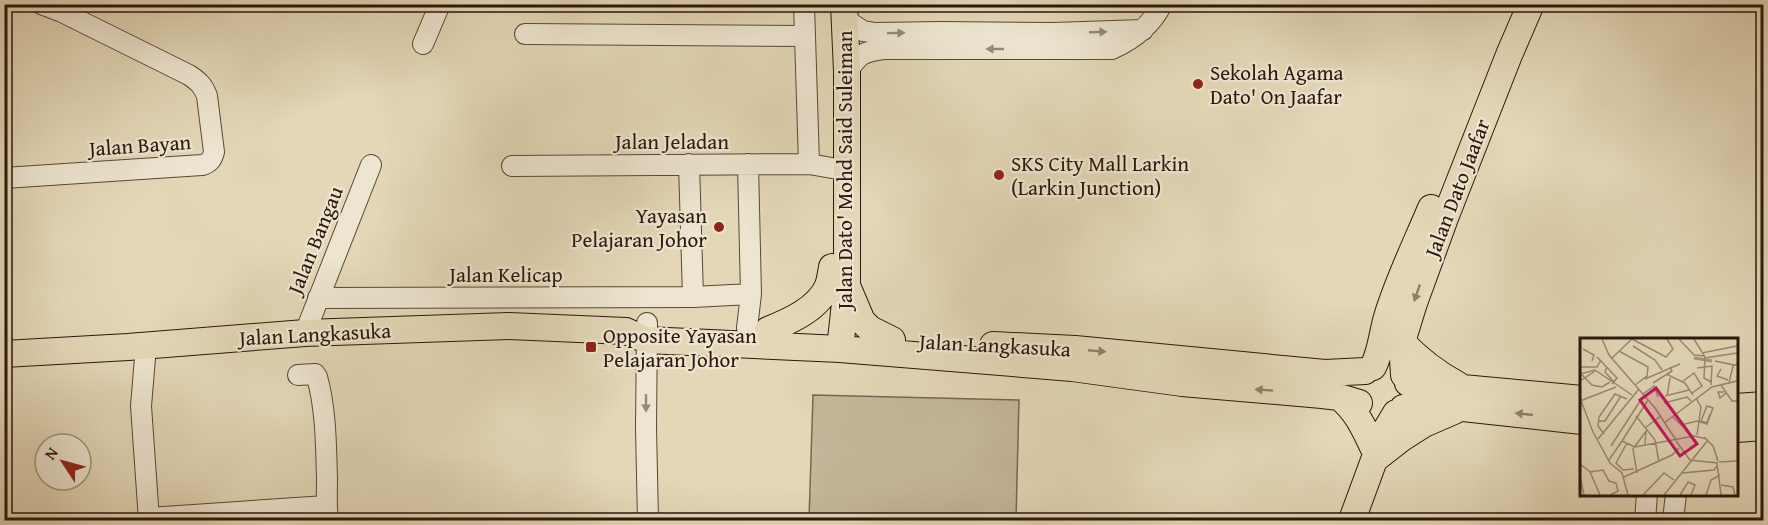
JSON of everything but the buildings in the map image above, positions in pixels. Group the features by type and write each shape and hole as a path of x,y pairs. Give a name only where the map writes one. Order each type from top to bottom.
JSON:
{"main road":[{"name":"Jalan Dato Jaafar","path":"1369,369 1378,354 1387,317 1400,281 1512,4"},
{"name":"Jalan Dato Jaafar","path":"1406,379 1402,342 1432,250 1531,4"},
{"name":"Jalan Dato' Mohd Said Suleiman","path":"835,341 847,72 838,8"},
{"name":"Jalan Dato' Mohd Said Suleiman","path":"838,8 821,166 839,276"},
{"path":"758,329 793,319 807,310 839,276 862,321 870,329 892,340"},
{"path":"1325,373 1361,352 1387,317"},
{"name":"Jalan Langkasuka","path":"4,354 305,333 509,326 1075,349 1325,373 1369,369"},
{"name":"Jalan Langkasuka","path":"640,331 758,329 835,341 1354,403"},
{"path":"1402,342 1463,398"},
{"path":"1352,520 1372,458 1384,433 1407,400 1409,392 1406,379 1398,369 1390,366 1381,365 1369,369 1356,386 1354,403"},
{"path":"1406,379 1463,398 1580,421"},
{"path":"1372,458 1463,398"},
{"path":"1354,403 1371,415 1388,417 1399,411 1463,398 1580,399"},
{"path":"1354,403 1348,405 1359,418 1372,458"},
{"path":"1738,407 1764,405"},
{"path":"1738,429 1764,428"}],"street":[{"name":"Jalan Bayan","path":"4,178 208,163 214,152 207,96 199,81 62,12 41,4"},
{"path":"423,44 441,4"},
{"path":"804,4 805,36 821,166"},
{"path":"847,72 857,58 867,51 883,49 1112,49 1128,42 1143,30 1154,20 1162,4"},
{"path":"838,8 852,24 863,31 875,33 1053,33 1143,30"},
{"path":"525,34 805,36"},
{"path":"689,164 693,297"},
{"path":"748,164 751,294 758,329"},
{"name":"Jalan Jeladan","path":"512,166 748,164 821,166"},
{"name":"Jalan Bangau","path":"305,333 371,165"},
{"name":"Jalan Kelicap","path":"318,298 693,297 751,294"},
{"path":"640,331 648,520"},
{"path":"137,346 149,519 327,513 327,457 322,394 315,374 298,375"},
{"path":"1645,520 1647,495"},
{"path":"1673,520 1676,495"}],"shaded area":[{"path":"813,395 1019,400 1016,520 809,520"}],"place":[{"name":"Sekolah Agama Dato' On Jaafar","path":"1198,84"},
{"name":"SKS City Mall Larkin (Larkin Junction)","path":"999,175"},
{"name":"Yayasan Pelajaran Johor","path":"719,227"},
{"name":"Opposite Yayasan Pelajaran Johor","path":"591,347"}]}
